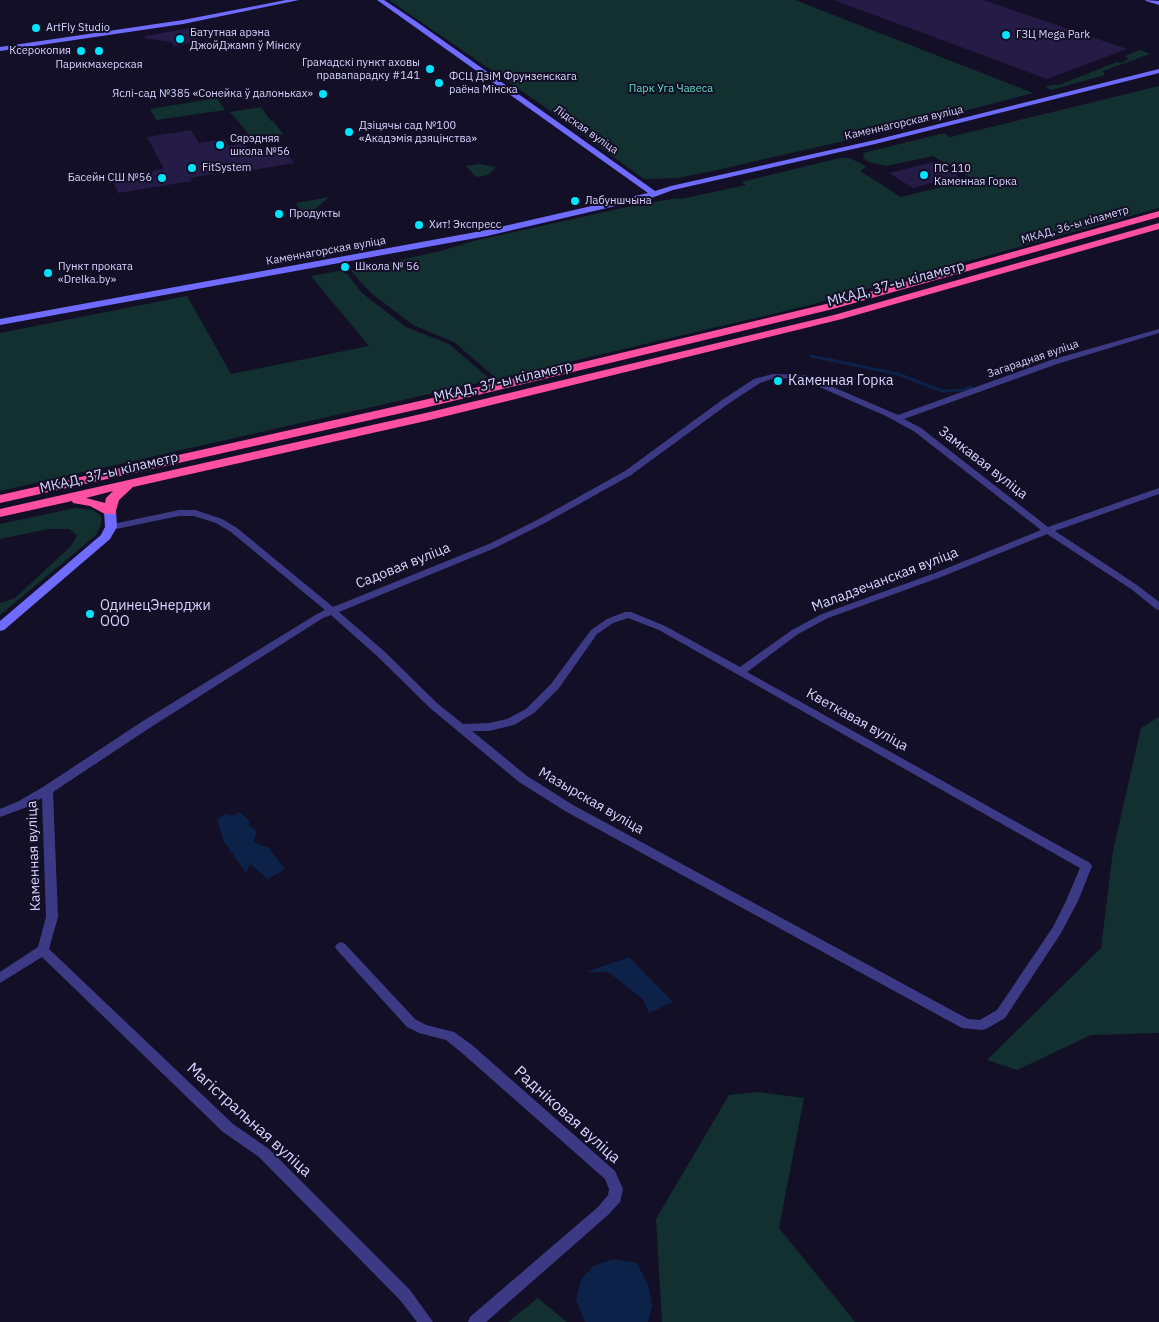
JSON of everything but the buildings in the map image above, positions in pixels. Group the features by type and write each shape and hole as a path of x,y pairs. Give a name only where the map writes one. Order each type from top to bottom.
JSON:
{"highway":[{"name":"МКАД, 36-ы кіламетр","path":"998,260 1159,214"},
{"name":"МКАД, 36-ы кіламетр","path":"1011,268 1159,226"},
{"name":"МКАД, 37-ы кіламетр","path":"0,499 122,473 829,308 998,260"},
{"name":"МКАД, 37-ы кіламетр","path":"0,513 128,486 430,416 746,340 838,317 1011,268"},
{"path":"70,499 94,503 110,510 113,498 128,486"}],"main road":[{"path":"0,45 128,28 273,0"},
{"path":"0,49 296,0"},
{"name":"Лідская вуліца","path":"380,0 455,51 640,182 654,194"},
{"path":"1148,0 1159,3"},
{"name":"Каменнагорская вуліца","path":"0,322 478,235 654,194 671,188 883,140 1159,70"},
{"name":"Каменнагорская вуліца","path":"654,194 676,192 858,151 1159,76"},
{"path":"0,627 106,537 111,527 110,510"}],"street":[{"name":"Загарадная вуліца","path":"898,418 1054,362 1159,330"},
{"name":"Замкавая вуліца","path":"773,376 802,377 898,418 936,443 1159,607"},
{"name":"Садовая вуліца","path":"0,813 23,804 47,790 289,634 332,611 492,546 542,521 628,472 757,381 773,376"},
{"name":"Маладзечанская вуліца","path":"740,672 795,632 825,616 938,575 1052,529 1159,491"},
{"name":"Мазырская вуліца","path":"111,527 187,513 206,516 234,530 332,611 461,728 523,779 569,808 966,1024 982,1025"},
{"name":"Кветкавая вуліца","path":"461,728 489,727 510,722 530,711 555,686 594,632 610,621 628,614 662,628 1086,866 1072,902 1057,930 1024,982 1001,1014 982,1025"},
{"name":"Каменная вуліца","path":"43,950 52,917 47,790"},
{"name":"Радніковая вуліца","path":"341,947 411,1023 423,1029 450,1036 467,1049 610,1175 616,1189 615,1198 603,1212 475,1322"},
{"path":"0,978 43,950"},
{"name":"Магістральная вуліца","path":"43,950 228,1128 264,1153 405,1295 426,1322"}],"green space":[{"name":"Парк Уга Чавеса","path":"389,0 795,0 1033,93 879,133 708,172 678,178 644,179 542,105"},
{"path":"1140,50 1150,54 1103,71 1105,75 1051,90 1046,87 1059,85 1117,62 1121,63 1129,59 1125,56"},
{"path":"1159,86 1159,208 810,305 497,379 454,342 413,325 371,293 351,271 636,205 681,199 746,185 741,182 840,158 849,158 862,164 866,167 860,171 901,197 973,179 933,156 886,166 869,162 864,159 863,153 944,133 950,137"},
{"path":"217,98 225,110 156,120 150,109"},
{"path":"261,107 283,134 253,139 230,112"},
{"path":"479,164 496,167 488,175 476,177 466,166"},
{"path":"329,197 314,210 300,211 296,203"},
{"path":"344,270 362,293 406,327 449,344 491,380 0,491 0,333 187,296 231,374 369,346 311,276"},
{"path":"75,508 93,510 101,516 101,524 96,535 0,615 0,603 15,598 70,547 77,536 70,529 48,529 0,539 0,524"},
{"path":"1159,717 1159,1033 1091,1035 1017,1070 987,1060 1101,948 1113,851 1141,728"},
{"path":"758,1092 804,1098 779,1228 855,1322 662,1322 656,1219 729,1095"},
{"path":"538,1298 567,1322 508,1322"}],"water":[{"path":"240,812 249,821 249,826 257,831 254,841 268,847 285,869 268,879 250,864 246,873 224,842 217,819 226,814 232,816"},
{"path":"629,957 673,1002 649,1013 643,999 608,972 587,972"},
{"path":"613,1259 637,1263 648,1285 652,1305 648,1322 585,1322 576,1300 581,1280 593,1266"}],"waterway":[{"path":"811,356 898,374 942,391 964,390 971,387"}],"place":[{"name":"ArtFly Studio","path":"36,28"},
{"name":"ГЗЦ Mega Park","path":"1006,35"},
{"name":"Батутная арэна ДжойДжамп ў Мінску","path":"180,39"},
{"name":"Ксерокопия","path":"81,51"},
{"name":"Парикмахерская","path":"99,51"},
{"name":"Грамадскі пункт аховы правапарадку #141","path":"430,69"},
{"name":"ФСЦ ДзіМ Фрунзенскага раёна Мінска","path":"439,83"},
{"name":"Яслі-сад №385 «Сонейка ў далоньках»","path":"323,94"},
{"name":"Дзіцячы сад №100 «Акадэмія дзяцінства»","path":"349,132"},
{"name":"Сярэдняя школа №56","path":"220,145"},
{"name":"FitSystem","path":"192,168"},
{"name":"ПС 110 Каменная Горка","path":"924,175"},
{"name":"Басейн СШ №56","path":"162,178"},
{"name":"Лабуншчына","path":"575,201"},
{"name":"Продукты","path":"279,214"},
{"name":"Хит! Экспресс","path":"419,225"},
{"name":"Школа № 56","path":"345,267"},
{"name":"Пункт проката «Drelka.by»","path":"48,273"},
{"name":"Каменная Горка","path":"778,381"},
{"name":"ОдинецЭнерджи ООО","path":"90,614"}]}
